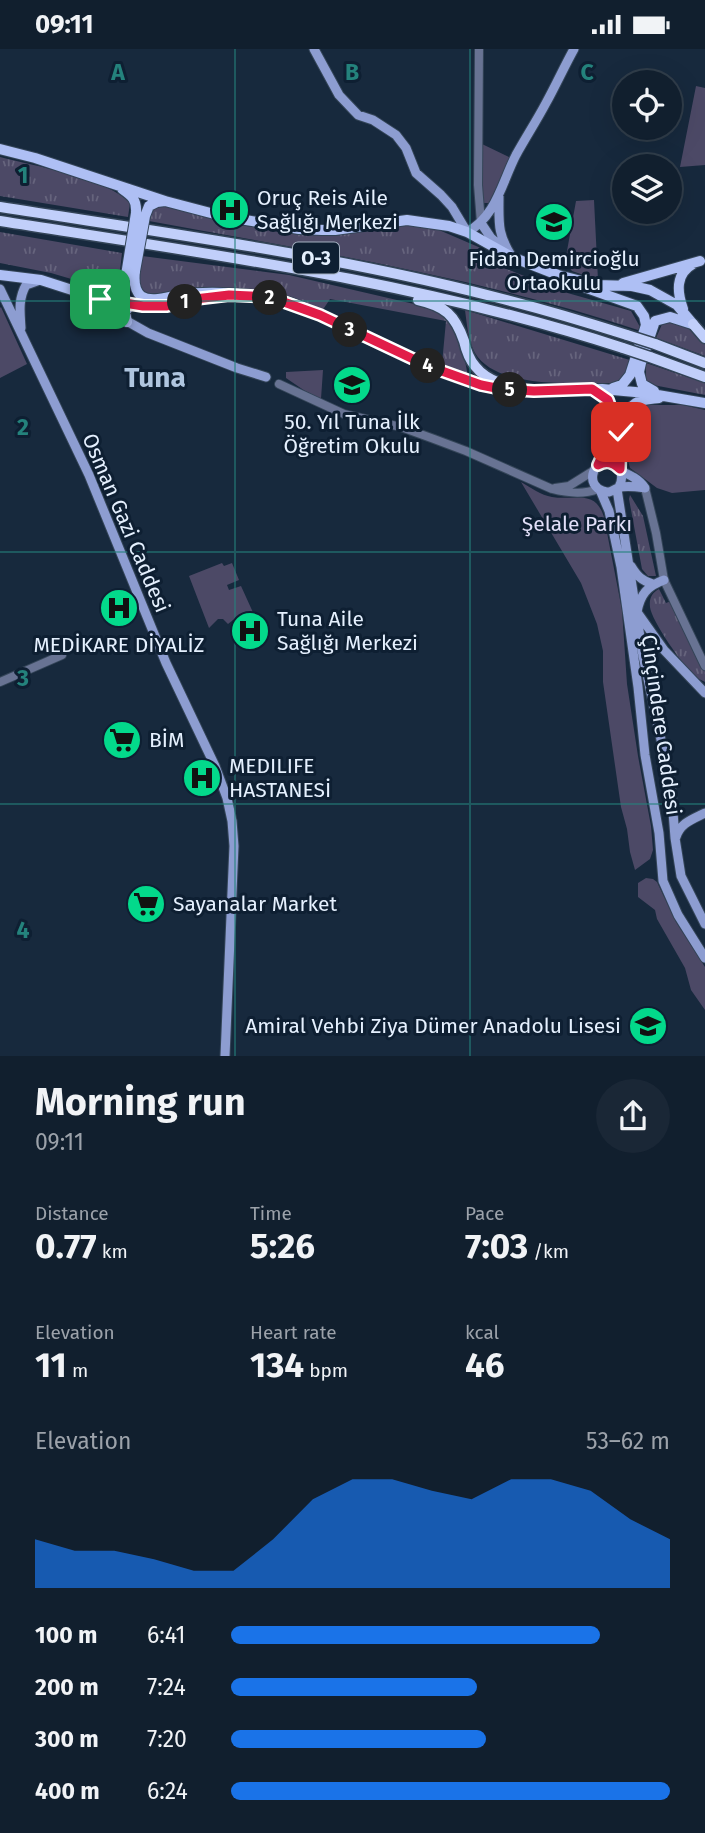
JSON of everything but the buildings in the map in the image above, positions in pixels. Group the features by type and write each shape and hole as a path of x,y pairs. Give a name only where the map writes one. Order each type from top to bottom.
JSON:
{"highway":[{"name":"O-3","path":"0,207 286,252 494,296 627,335 705,363"},
{"name":"O-3","path":"0,221 253,261 444,298 623,348 705,377"},
{"path":"363,281 379,289 445,310 455,320 470,358 481,372 494,381 534,391"},
{"path":"693,324 705,338"}],"main road":[{"path":"314,49 339,95 358,115 373,120 396,135 406,148 416,173 441,195 467,232"},
{"path":"467,232 481,223 499,195 515,158 574,49"},
{"path":"0,149 222,216 299,229 335,230 407,220 449,226 467,232 512,257 637,306 646,325 626,381 618,387 534,391 501,389 481,385 428,366 334,321 270,297 211,292 145,298 139,295 135,288 131,270"},
{"path":"0,275 70,283 105,293 116,292 131,270 140,215 133,197 107,181"},
{"path":"499,195 502,240 512,257"},
{"path":"140,215 149,206 166,201"},
{"path":"449,226 456,215"},
{"path":"481,223 491,238 512,257"},
{"path":"613,285 703,260"},
{"path":"685,314 678,292 680,278 688,268 703,260"},
{"path":"558,275 597,285 650,290 671,300 693,324"},
{"path":"41,280 130,306 167,306 229,295"},
{"path":"41,280 94,302 127,322 193,351 266,377"},
{"name":"Osman Gazi Caddesi","path":"22,333 19,305 21,293 26,285 41,280"},
{"name":"Osman Gazi Caddesi","path":"0,289 89,475 166,663 215,766 227,798 234,846 225,1056"},
{"path":"127,322 125,312 130,306"},
{"path":"667,397 647,388 640,377 641,363 652,327 655,321 670,317 693,324"},
{"path":"597,389 646,393 705,403"},
{"path":"597,389 608,400 612,417 606,447 595,468 593,483 599,490 612,492 621,483 621,432 628,413 636,403 645,399 667,397"},
{"path":"595,468 610,462 642,483 645,488"},
{"path":"618,488 645,488"},
{"name":"Çinçindere Caddesi","path":"618,488 643,656 670,782 681,876 704,921"},
{"path":"620,509 627,492 645,488"},
{"name":"Çinçindere Caddesi","path":"599,490 609,511 621,567 645,755 659,833 663,881 671,901 705,958"},
{"path":"629,563 639,578 653,584"},
{"path":"664,580 647,589 637,612 664,650 705,693"},
{"path":"645,755 651,762 659,761 664,756"},
{"path":"650,784 653,774 660,771 670,782"},
{"path":"673,809 679,815 692,819"},
{"path":"675,838 683,825 705,813"},
{"path":"671,901 678,905 684,903 687,890"},
{"path":"685,926 685,917 690,913 697,913 704,921"}],"street":[{"path":"479,49 478,185 481,223"},
{"path":"279,384 344,414 423,435 563,492 599,490"},
{"path":"552,488 569,486 595,468"},
{"path":"645,488 664,580 705,666"},
{"path":"0,682 62,655"}],"green space":[{"path":"696,86 705,88 705,165 682,167"},
{"path":"482,144 511,158 490,203 483,203"},
{"path":"0,157 69,174 105,187 130,203 128,217 0,196"},
{"path":"594,200 598,280 572,271 565,262 576,201"},
{"path":"162,204 238,225 327,236 393,226 439,230 483,249 479,258 564,292 631,311 640,327 638,330 578,311 457,280 149,221 154,206"},
{"path":"0,232 122,253 119,279 111,288 102,288 51,273 0,263"},
{"path":"142,256 289,275 427,307 450,320 464,355 468,377 442,364 446,321 330,299 322,311 297,300 249,291 205,289 144,293 139,279"},
{"path":"0,308 27,364 0,378"},
{"path":"465,310 633,361 620,383 541,382 502,374 486,365 475,353 469,338"},
{"path":"663,322 686,325 705,341 705,356 656,338"},
{"path":"646,363 705,383 705,395 648,384"},
{"path":"323,370 321,399 286,378 286,372"},
{"path":"646,405 683,405 705,410 705,490 672,493 657,488 630,468 627,435 635,415"},
{"name":"Şelale Parkı","path":"521,482 548,496 589,499 600,508 604,517 622,610 627,684 651,826 653,850 650,859 635,870 621,807 603,682 603,651 597,624 581,583"},
{"path":"630,495 643,516 656,576 648,576 642,569"},
{"path":"222,563 224,566 232,563 239,580 227,585 229,590 241,586 256,619 238,624 233,620 228,624 223,619 218,619 209,628 189,576"},
{"path":"659,589 666,603 674,600 705,667 705,682 690,672 656,622 650,601"},
{"path":"646,878 657,882 676,922 705,967 705,1010 691,990 685,968 657,919 655,910 638,897 638,883"}],"place":[{"name":"Oruç Reis Aile Sağlığı Merkezi","path":"230,210"},
{"name":"Fidan Demircioğlu Ortaokulu","path":"554,222"},
{"name":"50. Yıl Tuna İlk Öğretim Okulu","path":"352,385"},
{"name":"MEDİKARE DİYALİZ","path":"119,608"},
{"name":"Tuna Aile Sağlığı Merkezi","path":"250,631"},
{"name":"BİM","path":"122,740"},
{"name":"MEDILIFE HASTANESİ","path":"202,778"},
{"name":"Sayanalar Market","path":"146,904"},
{"name":"Amiral Vehbi Ziya Dümer Anadolu Lisesi","path":"648,1026"}],"district":[{"name":"Tuna","path":"155,377"}],"route":[{"path":"100,299 130,306 167,306 229,295 270,297 334,321 454,377 481,385 534,391 592,389 608,400 612,417 606,447 598,465 610,462 620,469 621,432"}]}
